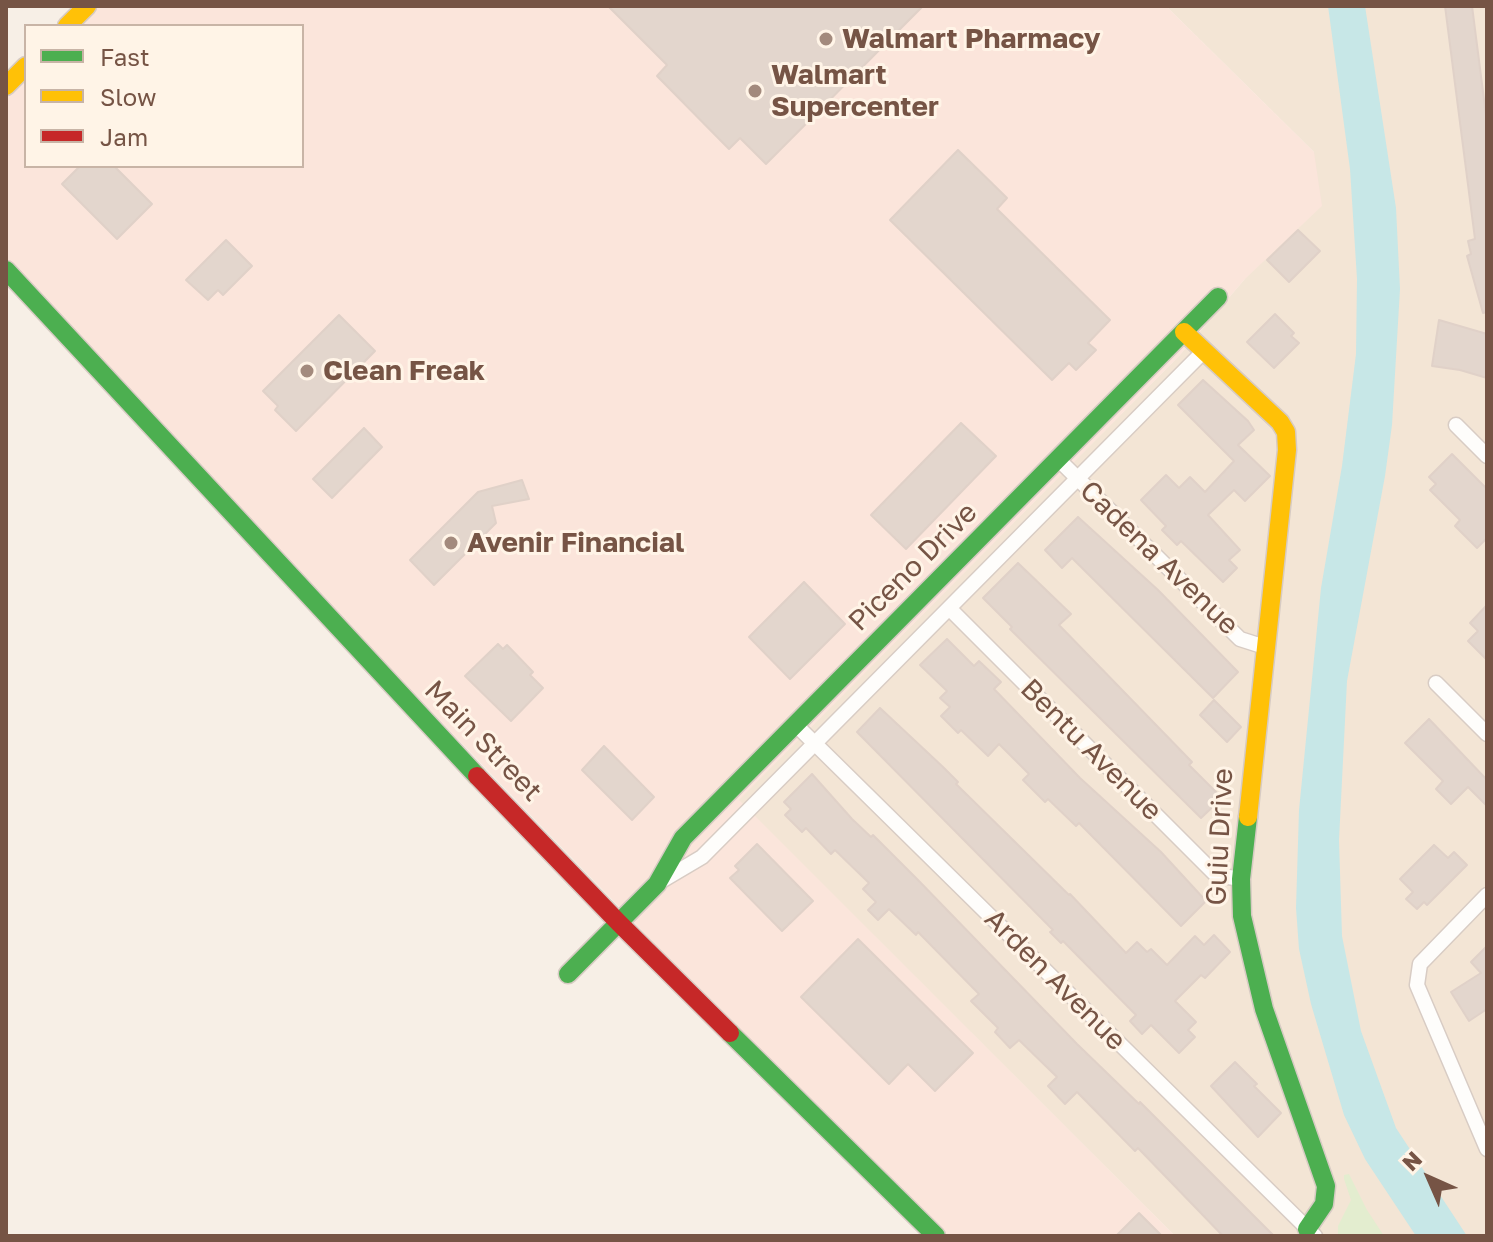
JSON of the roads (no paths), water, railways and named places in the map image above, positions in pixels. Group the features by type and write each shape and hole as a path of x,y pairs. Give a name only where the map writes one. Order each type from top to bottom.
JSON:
{"main road":[{"path":"69,24 87,6"},
{"path":"6,86 24,68"},
{"name":"Main Street","path":"6,270 406,702 619,923 936,1236"},
{"name":"Piceno Drive","path":"568,974 657,884 683,838 1218,297"},
{"path":"1184,332 1204,351"},
{"name":"Guiu Drive","path":"1204,351 1280,422 1286,432 1287,450 1241,879 1242,916 1264,1009 1285,1077 1326,1186 1324,1204 1311,1232"}],"street":[{"name":"Piceno Drive","path":"657,884 702,857 1204,351"},
{"path":"1456,425 1487,456"},
{"name":"Cadena Avenue","path":"1059,460 1240,639 1265,647"},
{"name":"Bentu Avenue","path":"949,608 1216,875 1241,879"},
{"path":"1436,683 1487,734"},
{"name":"Arden Avenue","path":"796,725 1311,1232"},
{"path":"1487,895 1420,964 1417,985 1487,1149"}],"water":[{"path":"1328,6 1365,6 1396,208 1400,289 1392,425 1347,681 1339,840 1342,936 1361,1031 1396,1128 1467,1236 1416,1236 1365,1159 1344,1115 1311,1004 1299,949 1296,908 1299,810 1321,588 1342,466 1356,354 1357,279 1350,169"}],"place":[{"name":"Walmart Pharmacy","path":"826,39"},
{"name":"Walmart Supercenter","path":"755,91"},
{"name":"Clean Freak","path":"307,371"},
{"name":"Avenir Financial","path":"451,543"}]}
